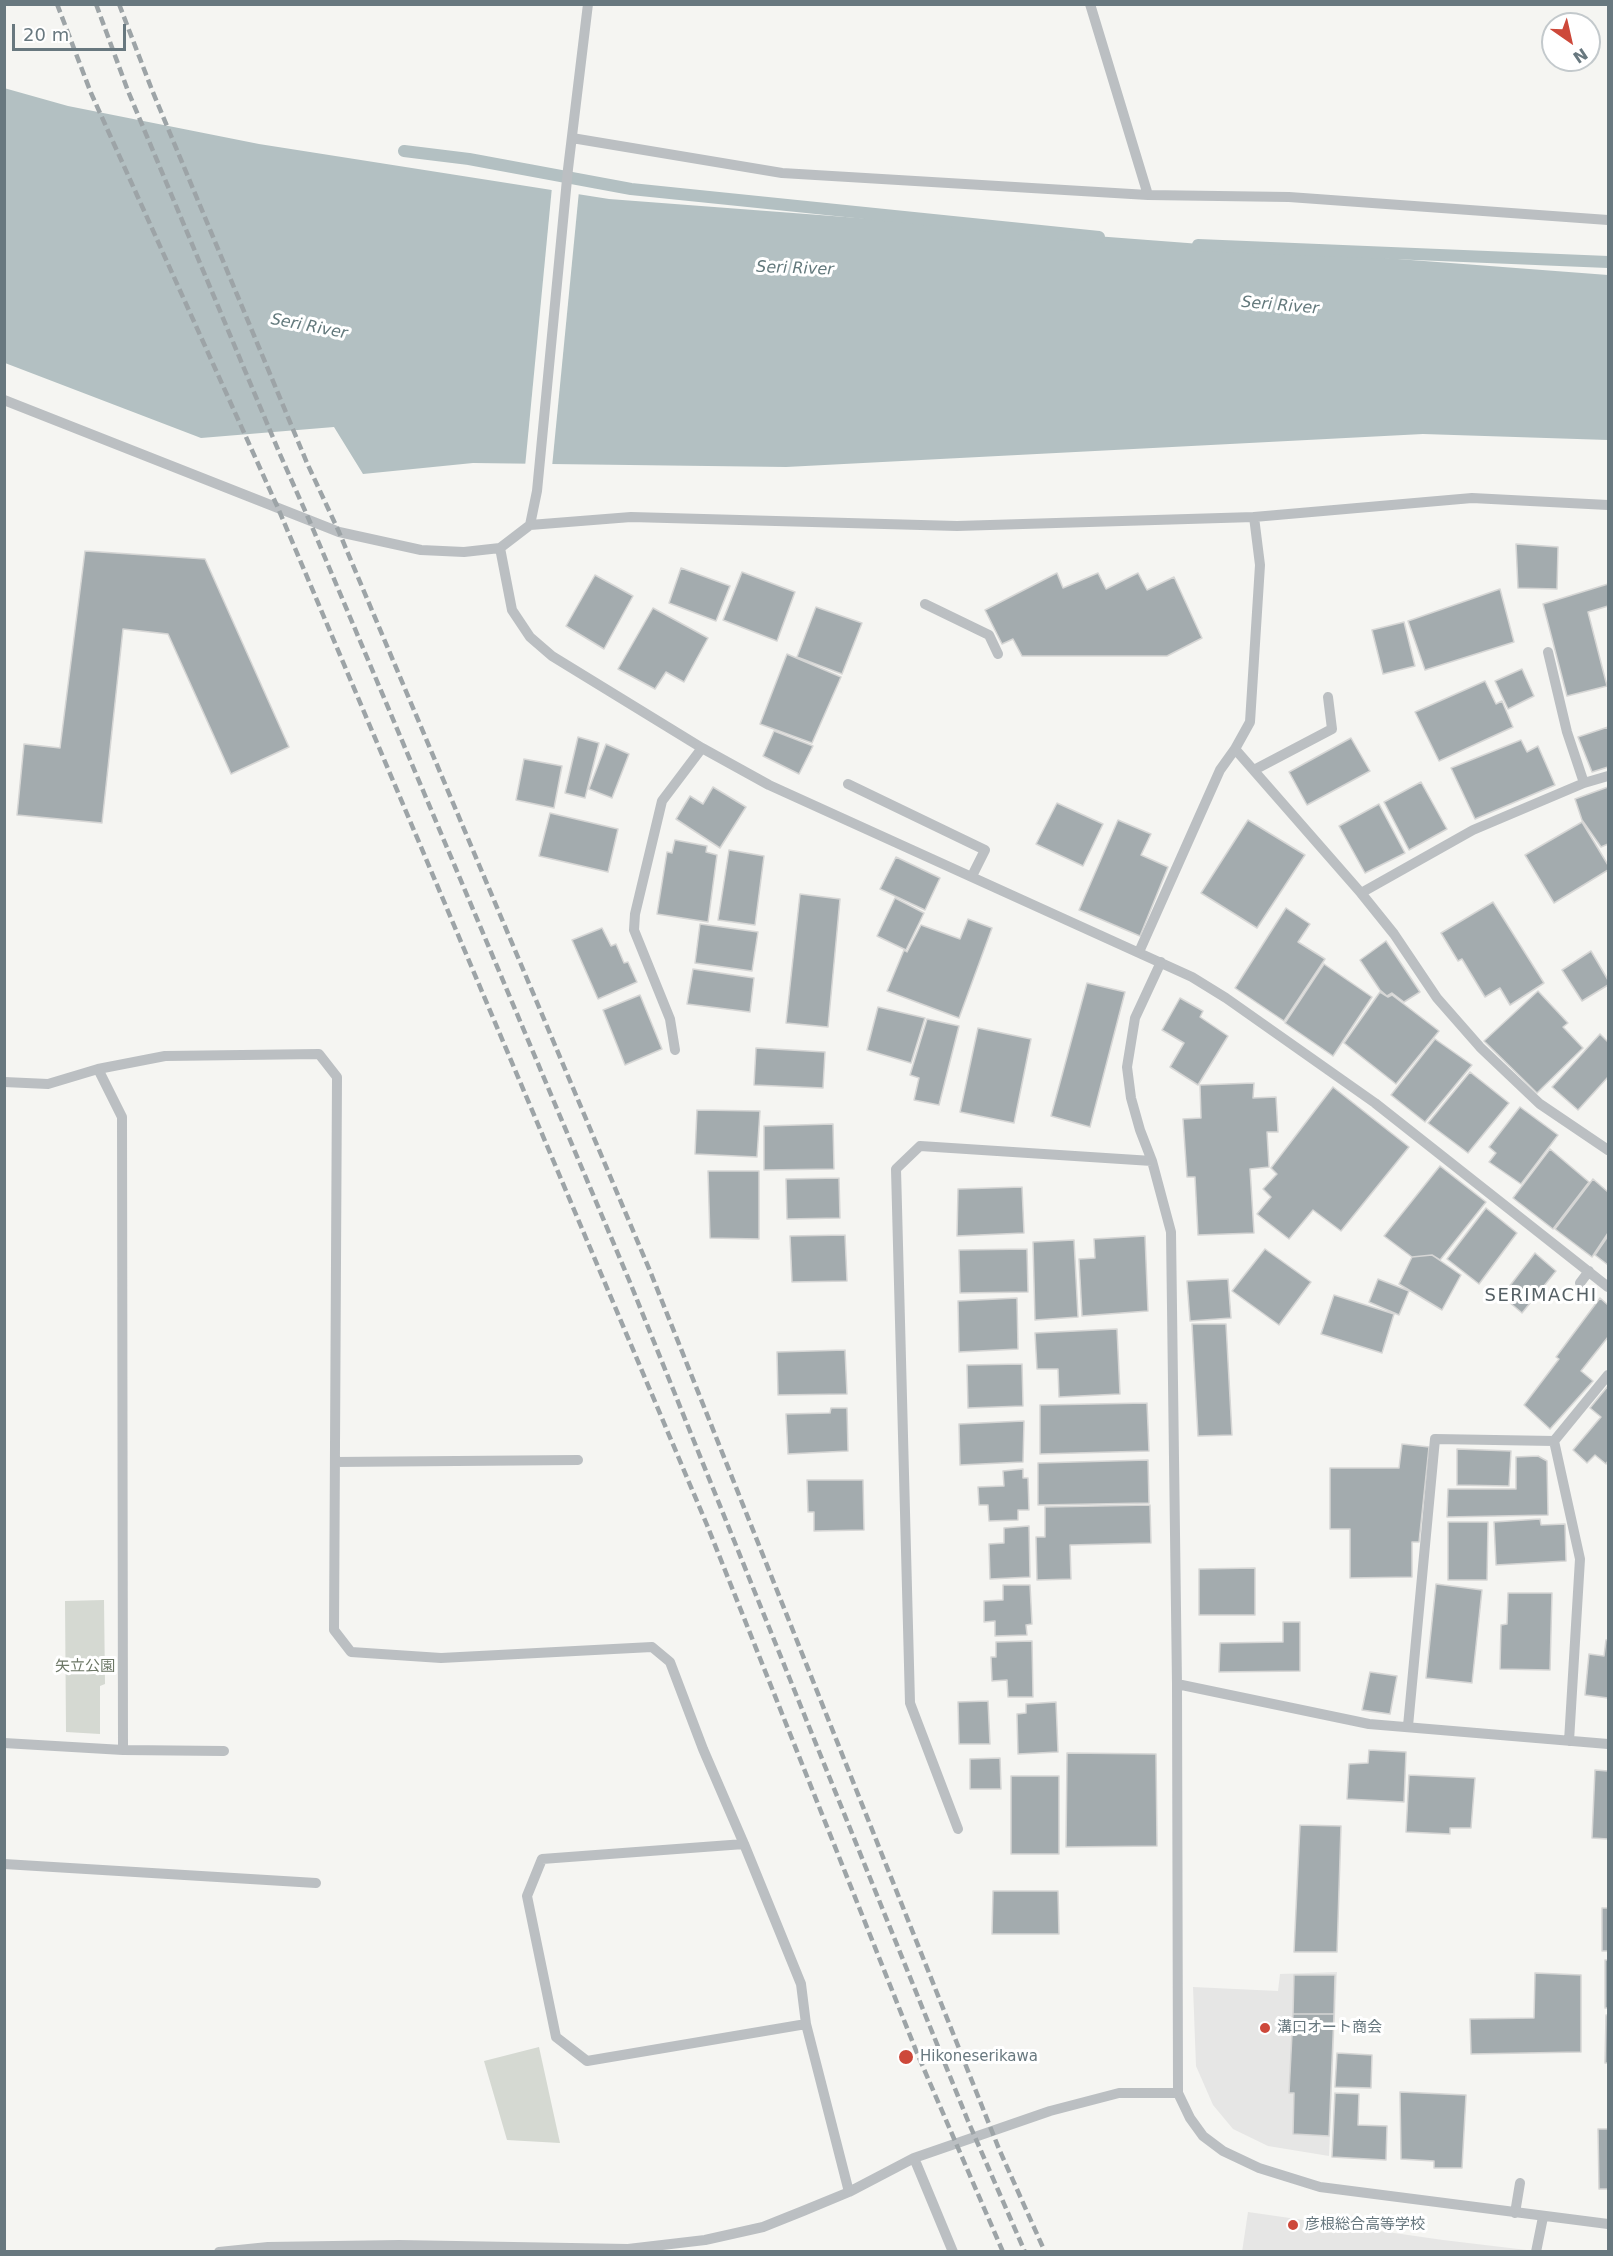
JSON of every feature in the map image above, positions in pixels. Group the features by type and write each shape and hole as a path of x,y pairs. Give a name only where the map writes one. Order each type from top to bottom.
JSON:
{"street":[{"path":"530,525 537,491 568,169 588,4"},
{"path":"1089,4 1148,195"},
{"path":"572,138 782,173 1148,195 1289,197 1608,220"},
{"path":"4,400 339,532 421,550 464,552 500,548 530,525 631,517 957,526 1254,517 1472,498 1608,505"},
{"path":"1139,952 1211,778 1220,770 1235,749 1250,722 1260,565 1254,517"},
{"path":"500,548 512,610 530,637 552,656 702,748 769,785 1192,977 1226,998 1375,1103 1608,1287"},
{"path":"925,604 989,635 998,654"},
{"path":"1548,652 1567,732 1584,783"},
{"path":"1254,770 1332,729 1328,697"},
{"path":"675,1050 670,1019 634,930 635,914 662,801 702,748"},
{"path":"1235,749 1361,893 1394,934 1437,998 1480,1047 1540,1104 1608,1150"},
{"path":"1361,893 1473,830 1584,783 1608,776"},
{"path":"848,784 985,850 972,876"},
{"path":"1161,962 1135,1018 1127,1067 1131,1098 1152,1161 1171,1232 1177,1684 1178,2093 1190,2118 1203,2136 1223,2151 1259,2168 1320,2187 1608,2224"},
{"path":"4,1082 48,1084 98,1069 165,1056 318,1054 337,1077 334,1630 351,1652 441,1658 652,1647 670,1662 703,1749 801,1983 806,2024 849,2192"},
{"path":"98,1069 122,1117 123,1750"},
{"path":"958,1829 910,1703 896,1169 920,1146 1152,1161"},
{"path":"1580,1283 1589,1271"},
{"path":"1554,1441 1608,1376"},
{"path":"1408,1726 1435,1439 1554,1441"},
{"path":"1554,1441 1580,1559 1569,1741"},
{"path":"335,1462 578,1460"},
{"path":"1177,1684 1299,1714 1369,1724 1608,1744"},
{"path":"4,1743 123,1750 224,1750"},
{"path":"744,1844 542,1859 527,1896 556,2037 587,2061 806,2024"},
{"path":"4,1864 316,1883"},
{"path":"219,2252 268,2247 399,2245 628,2249 705,2240 763,2227 849,2192 914,2158 1050,2111 1119,2093 1178,2093"},
{"path":"914,2158 953,2252"},
{"path":"1515,2213 1520,2183"},
{"path":"1536,2252 1543,2217"}],"shaded area":[{"name":"溝口オート商会","path":"1337,1972 1329,2156 1268,2146 1233,2129 1213,2105 1196,2066 1193,1987 1278,1991 1280,1974"},
{"name":"彦根総合高等学校","path":"1248,2212 1443,2240 1535,2251 1242,2252"}],"green space":[{"name":"矢立公園","path":"104,1600 105,1684 100,1686 100,1734 66,1732 65,1601"},
{"path":"539,2047 560,2143 507,2140 484,2061"}],"water":[{"name":"Seri River","path":"4,88 68,106 259,144 609,199 1608,275 1608,440 1423,434 786,467 473,463 363,474 334,427 201,438 5,363"}],"pier":[{"path":"552,187 579,191 552,467 525,467"}],"building":[{"path":"1516,544 1558,547 1557,589 1518,588"},
{"path":"85,551 205,559 289,747 231,774 168,634 123,629 102,823 17,815 24,744 60,748"},
{"path":"681,568 730,586 716,621 669,603"},
{"path":"742,572 795,592 777,641 723,620"},
{"path":"1057,573 1063,588 1098,573 1106,589 1138,573 1147,590 1174,577 1202,638 1167,656 1022,656 1013,639 1002,644 985,610"},
{"path":"595,575 633,596 604,649 566,626"},
{"path":"1608,584 1608,606 1588,612 1607,686 1567,696 1543,604"},
{"path":"1500,589 1514,642 1425,670 1408,621"},
{"path":"816,607 862,623 842,674 797,657"},
{"path":"653,608 708,638 684,682 666,672 655,689 618,669"},
{"path":"1404,622 1415,666 1383,674 1372,630"},
{"path":"787,654 841,677 812,743 760,724"},
{"path":"1522,669 1534,696 1508,709 1495,681"},
{"path":"1485,681 1496,704 1502,701 1513,727 1439,761 1415,712"},
{"path":"1608,727 1608,767 1592,772 1578,737"},
{"path":"774,731 813,746 799,774 763,756"},
{"path":"578,737 599,743 585,798 565,793"},
{"path":"1351,738 1370,771 1307,805 1289,772"},
{"path":"1521,740 1527,752 1538,746 1555,785 1475,819 1451,768"},
{"path":"606,744 629,754 612,798 589,789"},
{"path":"524,759 562,766 554,808 516,800"},
{"path":"1421,782 1447,829 1409,850 1384,802"},
{"path":"713,787 746,807 720,848 676,819 690,796 703,804"},
{"path":"1608,787 1608,844 1601,847 1582,820 1575,799"},
{"path":"1057,803 1103,824 1083,866 1036,844"},
{"path":"1379,804 1405,853 1365,873 1339,826"},
{"path":"550,813 618,829 608,872 539,856"},
{"path":"1118,820 1151,834 1141,855 1168,867 1140,936 1079,910"},
{"path":"1248,820 1305,855 1257,928 1201,893"},
{"path":"1582,822 1608,865 1608,870 1554,903 1525,855"},
{"path":"675,840 707,846 706,852 717,855 708,922 657,914 667,852 672,853"},
{"path":"729,850 764,856 755,925 718,920"},
{"path":"896,857 940,878 925,910 880,889"},
{"path":"800,894 840,899 828,1027 786,1023"},
{"path":"895,898 924,913 906,950 877,936"},
{"path":"1493,902 1544,983 1510,1005 1500,988 1485,997 1462,959 1458,961 1441,933"},
{"path":"1286,908 1310,924 1298,942 1325,959 1284,1021 1235,988"},
{"path":"968,919 992,928 959,1018 887,991 904,950 907,952 921,925 960,939"},
{"path":"700,924 758,932 752,971 695,963"},
{"path":"602,928 611,946 616,944 624,963 628,962 637,982 598,999 572,940"},
{"path":"1386,941 1420,992 1404,1002 1392,993 1387,996 1380,990 1360,960"},
{"path":"1591,951 1608,980 1608,985 1582,1001 1562,970"},
{"path":"1324,964 1372,997 1333,1056 1285,1023"},
{"path":"693,969 754,978 750,1012 687,1004"},
{"path":"1087,983 1125,992 1090,1127 1051,1116"},
{"path":"1538,991 1568,1023 1563,1027 1583,1048 1537,1093 1484,1041"},
{"path":"1380,992 1388,997 1392,995 1439,1031 1396,1084 1344,1043"},
{"path":"640,995 662,1049 625,1065 603,1010"},
{"path":"1180,998 1203,1011 1200,1017 1228,1036 1198,1085 1170,1067 1184,1043 1162,1030"},
{"path":"878,1007 925,1018 911,1063 867,1050"},
{"path":"927,1019 959,1026 939,1105 914,1100 919,1078 910,1075"},
{"path":"978,1028 1031,1039 1014,1123 960,1112"},
{"path":"1600,1034 1608,1042 1608,1077 1578,1110 1552,1087"},
{"path":"1435,1039 1472,1065 1425,1122 1391,1095"},
{"path":"756,1048 825,1052 823,1088 754,1085"},
{"path":"1470,1072 1509,1103 1468,1153 1428,1123"},
{"path":"1254,1083 1253,1098 1276,1097 1278,1132 1267,1132 1269,1167 1250,1169 1254,1233 1198,1235 1195,1177 1187,1177 1183,1119 1201,1118 1200,1085"},
{"path":"1333,1087 1409,1147 1341,1231 1313,1210 1289,1239 1257,1214 1271,1197 1263,1189 1277,1174 1271,1168"},
{"path":"1520,1107 1558,1135 1521,1184 1489,1162 1496,1153 1489,1147"},
{"path":"697,1110 760,1111 757,1157 695,1154"},
{"path":"833,1124 834,1169 764,1170 764,1126"},
{"path":"1550,1149 1589,1182 1553,1229 1513,1198"},
{"path":"1440,1166 1486,1202 1440,1260 1432,1255 1412,1257 1384,1236"},
{"path":"708,1171 759,1171 759,1239 710,1238"},
{"path":"839,1178 840,1218 787,1219 786,1179"},
{"path":"1593,1179 1608,1192 1608,1233 1592,1257 1555,1229"},
{"path":"1022,1187 1024,1233 957,1236 958,1189"},
{"path":"1486,1208 1517,1233 1479,1284 1447,1259"},
{"path":"845,1235 847,1281 792,1282 790,1236"},
{"path":"1145,1236 1148,1311 1082,1316 1079,1259 1095,1258 1094,1239"},
{"path":"1608,1236 1608,1265 1595,1255"},
{"path":"1074,1240 1078,1317 1035,1320 1033,1242"},
{"path":"1027,1249 1028,1292 960,1293 959,1250"},
{"path":"1265,1249 1311,1282 1279,1325 1232,1291"},
{"path":"1535,1253 1556,1271 1522,1313 1502,1296"},
{"path":"1432,1255 1461,1275 1442,1310 1399,1284 1412,1257"},
{"path":"1228,1279 1231,1318 1190,1321 1187,1281"},
{"path":"1378,1279 1409,1291 1399,1315 1369,1302"},
{"path":"1334,1295 1394,1314 1382,1353 1321,1334"},
{"path":"1017,1298 1018,1349 959,1352 958,1301"},
{"path":"1600,1298 1608,1305 1608,1337 1581,1371 1593,1381 1550,1429 1524,1405 1559,1359 1556,1357"},
{"path":"1192,1324 1226,1324 1232,1435 1198,1436"},
{"path":"1117,1329 1120,1394 1059,1397 1058,1369 1037,1369 1035,1333"},
{"path":"845,1350 847,1394 778,1395 777,1352"},
{"path":"1022,1364 1023,1406 968,1408 967,1365"},
{"path":"1608,1386 1608,1461 1606,1464 1595,1455 1587,1463 1573,1450 1601,1417 1590,1408"},
{"path":"1147,1403 1149,1451 1040,1454 1040,1405"},
{"path":"831,1408 847,1408 848,1451 788,1454 786,1414 830,1413"},
{"path":"1024,1421 1023,1462 960,1465 959,1424"},
{"path":"1402,1444 1429,1447 1419,1542 1412,1542 1412,1577 1350,1578 1350,1529 1330,1529 1330,1468 1399,1468"},
{"path":"1457,1449 1511,1451 1509,1486 1457,1485"},
{"path":"1538,1456 1547,1461 1548,1515 1447,1517 1448,1489 1516,1489 1516,1457"},
{"path":"1148,1460 1149,1503 1038,1505 1038,1463"},
{"path":"1023,1469 1023,1478 1028,1478 1029,1510 1018,1510 1018,1520 989,1521 988,1505 979,1505 978,1487 1004,1486 1003,1471"},
{"path":"807,1480 863,1480 864,1530 814,1531 814,1512 808,1512"},
{"path":"1150,1505 1151,1543 1070,1545 1071,1579 1037,1580 1036,1537 1045,1537 1045,1507"},
{"path":"1540,1519 1541,1525 1565,1524 1566,1561 1496,1565 1494,1522"},
{"path":"1448,1522 1488,1522 1487,1580 1448,1580"},
{"path":"1029,1526 1030,1577 990,1579 989,1544 1004,1543 1004,1528"},
{"path":"1255,1568 1255,1615 1199,1615 1199,1569"},
{"path":"1436,1584 1482,1590 1472,1683 1426,1678"},
{"path":"1003,1585 1030,1585 1032,1624 1026,1625 1027,1635 995,1636 995,1621 984,1622 984,1601 1003,1600"},
{"path":"1508,1593 1552,1593 1550,1670 1500,1669 1501,1625 1507,1624"},
{"path":"1283,1622 1300,1622 1300,1671 1219,1672 1220,1643 1283,1642"},
{"path":"1606,1640 1608,1640 1608,1698 1585,1695 1589,1654 1604,1656"},
{"path":"1032,1641 1033,1697 1008,1697 1007,1680 992,1681 991,1657 996,1657 996,1642"},
{"path":"1370,1672 1397,1676 1390,1714 1362,1710"},
{"path":"988,1701 990,1744 959,1744 958,1702"},
{"path":"1056,1702 1058,1752 1018,1754 1017,1714 1026,1713 1026,1704"},
{"path":"1369,1750 1406,1752 1404,1802 1347,1799 1349,1764 1368,1763"},
{"path":"1067,1753 1156,1754 1157,1846 1066,1847"},
{"path":"1000,1758 1001,1789 970,1789 970,1759"},
{"path":"1595,1770 1608,1771 1608,1839 1592,1838"},
{"path":"1409,1775 1475,1778 1471,1828 1450,1828 1450,1834 1406,1832"},
{"path":"1011,1776 1059,1776 1059,1854 1011,1854"},
{"path":"1300,1825 1341,1826 1337,1952 1294,1952"},
{"path":"993,1891 1058,1891 1059,1934 992,1934"},
{"path":"1602,1908 1608,1908 1608,1951 1602,1951"},
{"path":"1605,1960 1608,1960 1608,2008 1605,2008"},
{"path":"1535,1973 1581,1975 1581,2052 1471,2054 1470,2019 1534,2018"},
{"path":"1294,1975 1335,1975 1334,2014 1293,2014"},
{"path":"1293,2014 1334,2014 1329,2136 1293,2134 1294,2093 1289,2093"},
{"path":"1606,2015 1608,2015 1608,2063 1605,2063"},
{"path":"1337,2053 1372,2055 1371,2088 1335,2087"},
{"path":"1400,2092 1466,2095 1462,2168 1434,2168 1434,2161 1401,2159"},
{"path":"1335,2093 1359,2094 1358,2125 1387,2126 1386,2160 1332,2157"},
{"path":"1598,2129 1608,2129 1608,2189 1599,2189"}],"waterway":[{"path":"404,151 469,159 631,189 1099,237"},
{"path":"1198,245 1608,262"}],"railway":[{"path":"57,4 91,93 278,508 707,1525 917,2053 1003,2252"},
{"path":"96,4 128,91 629,1280 968,2121 1025,2252"},
{"path":"119,4 152,90 307,463 339,532 650,1271 999,2149 1045,2252"}],"place":[{"name":"溝口オート商会","path":"1265,2028"},
{"name":"Hikoneserikawa","path":"906,2057"},
{"name":"彦根総合高等学校","path":"1293,2225"}],"district":[{"name":"SERIMACHI","path":"1541,1296"}]}
